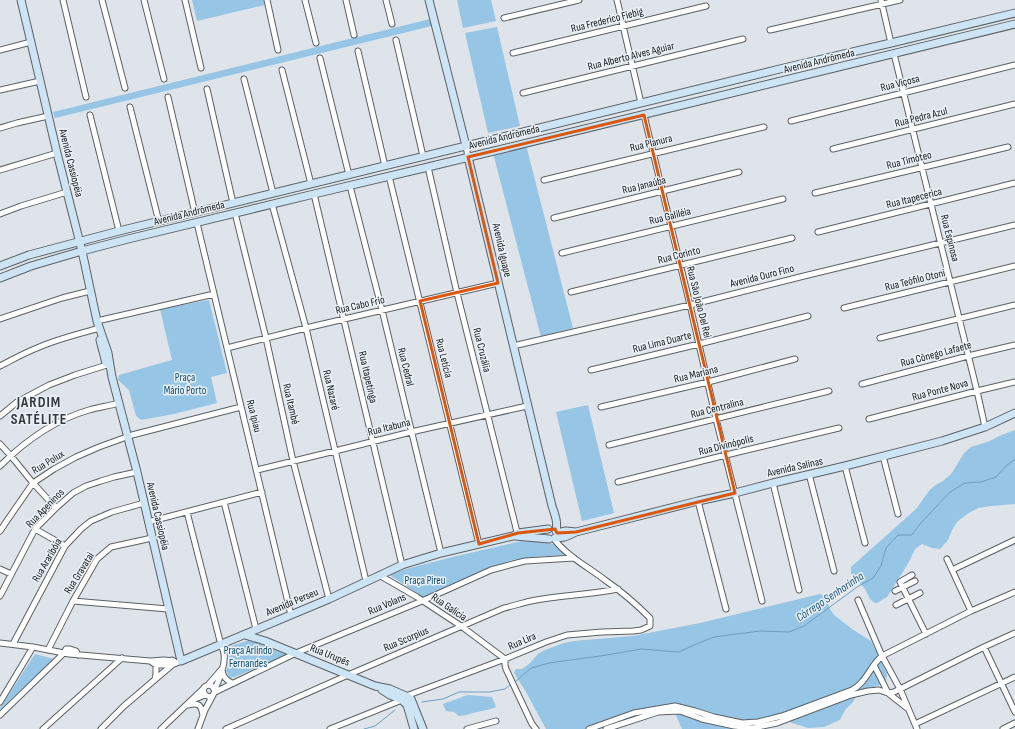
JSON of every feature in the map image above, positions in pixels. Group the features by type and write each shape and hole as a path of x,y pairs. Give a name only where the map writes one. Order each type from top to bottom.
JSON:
{"street":[{"name":"Avenida Cassiopéia","path":"21,0 82,251 90,291 99,326 108,352 108,365 137,472 168,609 175,662"},
{"path":"63,0 86,97"},
{"path":"102,0 125,88"},
{"path":"144,0 164,79"},
{"path":"185,0 201,68"},
{"path":"267,0 278,50"},
{"path":"305,0 316,43"},
{"path":"346,0 354,34"},
{"path":"386,0 392,24"},
{"name":"Avenida Iguape","path":"430,0 552,506 553,534"},
{"path":"504,18 579,0"},
{"path":"617,0 641,103"},
{"path":"770,30 881,2 900,0"},
{"path":"881,2 891,43"},
{"name":"Rua Frederico Fiebig","path":"513,53 706,6"},
{"name":"Avenida Andrômeda","path":"0,266 78,238 119,232 803,63 1015,13"},
{"path":"976,23 978,33"},
{"name":"Avenida Andrômeda","path":"1,275 128,239 414,171 1015,24"},
{"name":"Rua Alberto Alves Aguiar","path":"523,93 743,39"},
{"path":"396,40 421,157 414,164 414,171"},
{"path":"0,50 31,42"},
{"path":"358,51 385,166"},
{"name":"Rua Espinosa","path":"894,54 985,427"},
{"path":"320,58 349,175"},
{"path":"803,63 801,69 805,75"},
{"name":"Rua Viçosa","path":"791,121 1014,65"},
{"path":"792,66 796,70 794,78"},
{"path":"282,70 311,184"},
{"path":"748,77 746,83 752,88"},
{"path":"244,79 273,193"},
{"path":"0,90 40,81"},
{"path":"207,89 233,203"},
{"path":"168,97 196,213"},
{"name":"Rua Pedra Azul","path":"832,149 1015,104"},
{"path":"130,107 159,222"},
{"path":"90,115 119,232"},
{"name":"Rua São João Del Rei","path":"644,115 716,419 762,601"},
{"path":"0,128 48,116"},
{"path":"532,142 528,137 528,133 542,127"},
{"name":"Rua Planura","path":"544,180 764,127"},
{"path":"505,148 518,140 519,138 517,134"},
{"name":"Rua Timóteo","path":"815,193 1008,147"},
{"path":"0,170 57,153"},
{"path":"401,174 406,161"},
{"name":"Rua Cruzália","path":"428,167 516,535"},
{"name":"Rua Janaúba","path":"554,218 740,172"},
{"name":"Rua Letícia","path":"389,176 480,544"},
{"name":"Rua Itapecerica","path":"818,232 1015,183"},
{"name":"Rua Cedral","path":"350,186 382,310 441,553"},
{"path":"0,214 67,192"},
{"name":"Rua Itapetinga","path":"314,194 402,565"},
{"path":"252,198 255,208"},
{"name":"Rua Galiléia","path":"562,253 783,199"},
{"name":"Rua Nazaré","path":"272,204 306,328 366,581"},
{"name":"Rua Itambé","path":"235,213 266,338 293,461 329,599"},
{"path":"173,218 175,228"},
{"name":"Rua Ipiau","path":"197,223 291,615"},
{"name":"Avenida Ouro Fino","path":"513,346 690,305 1015,225"},
{"path":"127,230 132,234 128,239"},
{"name":"Rua Corinto","path":"572,292 792,238"},
{"path":"29,255 31,266"},
{"name":"Rua Teófilo Otoni","path":"844,308 1015,266"},
{"name":"Rua Cabo Frio","path":"227,348 498,283"},
{"path":"0,319 62,298 90,291"},
{"path":"0,366 38,347 99,326 214,294"},
{"path":"880,338 1015,305"},
{"name":"Rua Lima Duarte","path":"591,370 808,316"},
{"name":"Rua Cônego Lafaete","path":"862,384 1015,345"},
{"name":"Rua Mariana","path":"601,407 708,382 795,359"},
{"path":"0,416 17,402 49,385 108,365"},
{"name":"Rua Ponte Nova","path":"869,419 1015,382"},
{"name":"Rua Centralina","path":"609,445 829,391"},
{"path":"0,466 33,437 49,427 67,418 89,410 119,404"},
{"name":"Rua Itabuna","path":"257,470 372,441 527,406"},
{"name":"Rua Polux","path":"0,531 33,483 76,457 128,436 241,407"},
{"name":"Avenida Salinas","path":"553,534 565,537 576,532 942,441 985,427 1015,413"},
{"name":"Rua Divinópolis","path":"618,482 839,428"},
{"path":"0,444 56,508"},
{"path":"883,456 898,514"},
{"path":"845,466 866,543"},
{"name":"Rua Apeninos","path":"0,596 35,529 56,508 73,493 86,486 101,480 137,472"},
{"path":"809,474 834,571"},
{"path":"773,483 799,590"},
{"path":"148,522 262,492"},
{"path":"698,501 726,609"},
{"path":"224,502 256,629"},
{"name":"Rua Araribóia","path":"13,644 65,546 81,528 91,521 112,512 144,503"},
{"path":"187,512 225,657 218,683 211,689 203,692 206,696 205,710"},
{"path":"35,529 65,546"},
{"path":"553,534 563,550 618,590"},
{"name":"Avenida Perseu","path":"0,643 64,653 66,649 70,649 76,651 78,655 154,662 175,662 245,635 329,599 402,565 441,553 516,535 553,534"},
{"name":"Rua Gravatai","path":"48,650 73,601 97,559 111,547 152,538"},
{"path":"952,570 1015,540"},
{"name":"Rua Volans","path":"161,729 191,701 211,689 232,683 296,653 422,601 491,570 525,561 574,558"},
{"path":"947,559 971,611"},
{"path":"0,569 11,574"},
{"name":"Rua Galícia","path":"379,575 460,626 505,659"},
{"path":"912,575 900,581 926,634"},
{"path":"601,593 606,581"},
{"path":"895,591 915,582"},
{"name":"Rua Scorpius","path":"226,729 504,608 529,601 618,590"},
{"name":"Rua Lira","path":"330,729 539,644 567,636 602,632 634,631 650,626 650,618 618,590"},
{"path":"589,729 634,713 675,706 742,723 758,722 782,716 858,687 876,661 882,656 971,611 1015,592"},
{"path":"896,605 920,593"},
{"path":"858,600 882,656 900,690 916,726 1015,677"},
{"path":"73,601 168,609"},
{"path":"265,626 265,641"},
{"path":"888,693 900,690 984,647 1015,633"},
{"name":"Rua Urupês","path":"245,635 296,653 390,694 404,698"},
{"path":"0,702 33,647"},
{"path":"984,647 1015,712"},
{"path":"0,715 64,653"},
{"path":"43,729 122,658"},
{"path":"505,659 506,670 534,728"},
{"path":"154,662 156,674 154,680"},
{"path":"101,729 124,706 175,662"},
{"path":"874,665 888,693"},
{"path":"222,670 226,679 232,683"},
{"path":"199,728 211,689 222,670"},
{"path":"218,683 232,683"},
{"path":"191,701 206,696 210,697 211,689"},
{"path":"606,729 658,712 680,711 702,719 734,726 754,728 777,723 851,695 879,690 888,693 908,708"},
{"path":"404,698 413,728 419,726 423,729"},
{"path":"404,698 411,699 423,729"},
{"path":"186,706 198,704 201,707 203,716"},
{"path":"467,729 496,721"},
{"path":"1003,729 1015,723"}],"highlighted area":[{"path":"644,115 735,493 576,532 557,533 555,529 518,533 479,544 420,301 498,283 468,157"}],"green space":[{"path":"192,0 264,0 265,5 197,21"},
{"path":"457,0 491,0 496,21 463,28"},
{"path":"430,19 432,26 55,118 53,112"},
{"path":"497,27 520,126 488,133 465,33"},
{"path":"526,145 573,328 541,337 493,153"},
{"name":"Praça Mário Porto","path":"209,300 227,373 211,377 217,403 174,414 141,420 136,416 129,390 118,380 119,375 172,360 160,309"},
{"path":"588,405 614,513 582,521 556,412"},
{"path":"1015,430 1015,504 978,508 967,514 957,522 948,540 940,549 922,544 915,549 909,562 887,597 877,603 870,599 865,589 851,573 851,567 916,509 934,486 943,481 952,473 964,453 971,447 990,441"},
{"name":"Praça Pireu","path":"522,541 554,544 565,555 512,560 424,598 388,574 438,560"},
{"path":"820,594 825,596 834,615 871,641 887,673 886,682 860,693 845,710 840,720 824,727 808,728 780,719 750,722 734,729 682,729 675,713 665,705 593,729 546,729 514,673 516,669 522,669 529,664 538,654 564,643 633,636 700,623"},
{"name":"Praça Arlindo Fernandes","path":"249,640 287,655 230,678 226,671 230,653 229,647"},
{"path":"35,654 54,659 0,710 0,708"},
{"path":"468,695 492,697 496,707 462,716 459,716 454,712 446,711 443,704"}],"waterway":[{"name":"Córrego Senhorinha","path":"515,682 531,668 549,663 641,649 679,652 714,637 760,631 789,632 804,626 857,587 873,578 881,566 886,548 898,535 912,535 920,524 950,492 965,483 981,482 996,477 1015,459"},
{"name":"Córrego Senhorinha","path":"422,702 443,699 459,692 489,692 505,689 510,685"},
{"name":"Córrego Senhorinha","path":"364,729 375,726 395,710"}],"district":[{"name":"JARDIM SATÉLITE","path":"39,410"}]}
